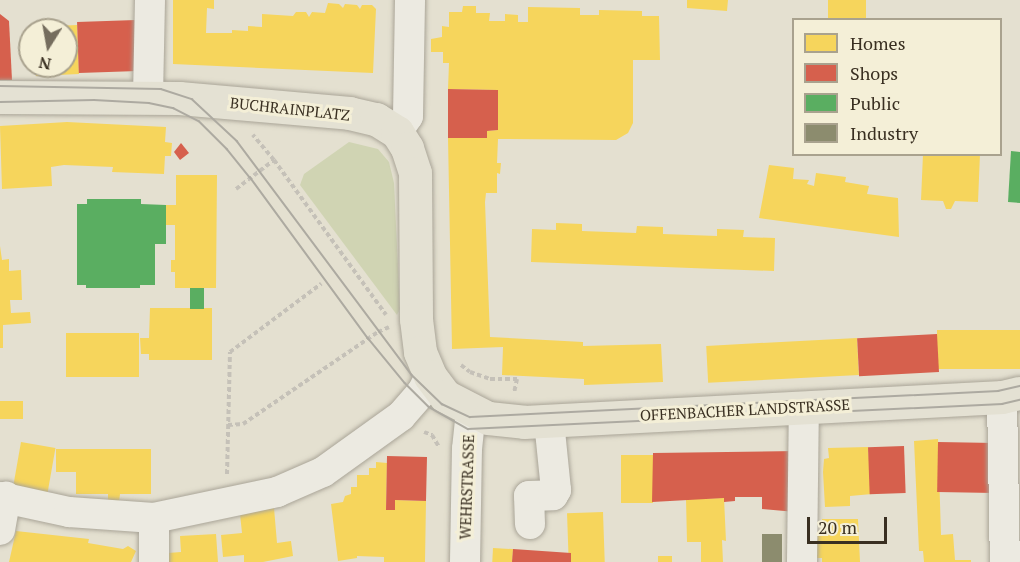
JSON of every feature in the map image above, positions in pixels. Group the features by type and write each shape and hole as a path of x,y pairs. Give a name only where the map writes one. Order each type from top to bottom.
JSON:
{"main road":[{"path":"0,97 164,97"},
{"name":"BUCHRAINPLATZ","path":"164,97 349,113 376,119 397,132"},
{"path":"397,132 407,148 415,173 416,319 420,352 430,376 445,396 471,412"},
{"name":"OFFENBACHER LANDSTRASSE","path":"471,412 509,422 549,421 1011,395"}],"street":[{"path":"150,0 164,97"},
{"path":"397,132 408,116 410,0"},
{"path":"0,530 3,497 69,512 154,518 276,492 323,472 401,416 418,397 430,376"},
{"path":"1005,562 1011,395"},
{"path":"802,562 804,407"},
{"name":"WEHRSTRASSE","path":"465,562 467,449 471,412"},
{"path":"530,524 529,496 553,495 556,490 549,421"},
{"path":"154,518 154,562"}],"path":[{"path":"254,105 253,135 274,160 394,326"},
{"path":"236,189 274,160"},
{"path":"227,483 230,352 321,284"},
{"path":"228,424 243,424"}],"green space":[{"path":"349,142 378,149 389,162 394,183 400,309 397,315 300,185 304,174"}],"building: Homes":[{"path":"173,0 214,0 214,9 207,8 206,33 232,33 232,30 248,31 248,26 262,27 262,14 293,16 296,12 306,12 309,17 312,12 325,13 328,3 339,4 343,8 345,4 357,5 360,9 362,5 372,5 376,9 373,73 173,64"},
{"path":"687,0 728,0 727,11 687,8"},
{"path":"828,0 866,0 866,18 828,18"},
{"path":"463,6 476,6 476,13 490,13 489,21 505,21 505,14 518,15 518,22 528,22 528,7 580,8 580,15 599,15 599,10 642,11 642,16 659,16 660,60 633,60 633,123 628,133 616,140 498,139 497,163 501,163 500,174 497,173 497,193 486,193 485,202 490,337 583,342 583,346 661,344 663,382 584,385 584,379 502,375 503,347 452,349 448,138 487,138 487,131 498,130 498,90 448,89 449,63 443,63 443,52 431,52 431,39 442,37 442,26 449,27 449,12 462,12"},
{"path":"67,122 166,127 165,142 172,143 171,156 165,156 164,174 112,172 113,167 64,165 51,167 52,186 2,189 0,126"},
{"path":"923,156 980,156 978,202 955,201 951,209 946,209 943,201 921,200"},
{"path":"769,165 794,168 793,179 809,180 807,184 814,186 816,173 846,177 845,182 869,186 867,194 898,198 899,237 759,218"},
{"path":"176,175 217,175 216,288 175,288 175,272 171,272 171,260 175,260 175,225 166,225 166,205 176,205"},
{"path":"556,223 582,224 582,231 636,233 637,226 663,227 663,234 717,236 717,229 744,230 743,237 775,238 774,271 531,262 532,229 556,230"},
{"path":"0,246 2,260 9,259 9,271 21,270 22,300 10,300 11,313 30,312 31,323 3,325 3,348 0,348"},
{"path":"150,308 212,308 212,360 149,360 149,354 141,354 140,338 149,338"},
{"path":"937,330 1020,330 1020,369 937,369"},
{"path":"66,333 139,333 139,377 66,377"},
{"path":"857,338 859,375 708,383 706,346"},
{"path":"0,401 23,401 23,419 0,419"},
{"path":"938,439 941,535 953,534 955,560 971,560 971,562 924,562 923,551 919,551 914,441"},
{"path":"21,442 55,448 47,497 12,491"},
{"path":"868,447 872,494 850,496 850,506 825,507 823,472 824,459 829,458 828,448"},
{"path":"56,449 151,449 151,494 120,494 119,502 108,502 108,494 76,494 76,472 56,472"},
{"path":"621,455 653,455 653,503 621,503"},
{"path":"376,462 387,463 386,510 395,510 395,500 426,501 425,562 384,562 384,557 357,556 357,558 338,561 331,504 343,502 345,496 351,494 351,487 357,487 357,475 369,475 369,468 376,468"},
{"path":"724,498 726,541 722,540 723,562 701,562 701,542 687,542 686,499"},
{"path":"274,508 277,543 291,541 293,556 263,562 244,562 244,555 223,557 221,535 242,533 240,514"},
{"path":"603,512 605,562 569,562 567,513"},
{"path":"822,519 858,519 860,562 822,562 822,558 815,558 816,533 822,534"},
{"path":"16,531 89,539 88,543 123,549 128,546 136,551 131,562 9,562"},
{"path":"216,534 218,562 169,562 168,553 181,552 180,536"},
{"path":"493,548 513,549 512,562 492,562"},
{"path":"658,556 672,556 672,562 658,562"}],"building: Shops":[{"path":"0,14 9,21 12,80 0,80"},
{"path":"136,20 138,71 79,73 78,22"},
{"path":"448,89 498,90 498,130 487,131 487,138 448,138"},
{"path":"181,143 189,153 180,160 174,152"},
{"path":"937,334 939,372 859,376 857,338"},
{"path":"938,442 995,443 994,493 937,492"},
{"path":"904,446 906,493 870,494 868,447"},
{"path":"798,451 796,512 762,509 762,497 735,497 735,501 724,502 724,498 652,502 653,453"},
{"path":"387,456 427,457 426,501 395,500 395,510 386,510"},
{"path":"513,549 571,553 571,562 512,562"}],"building: Public":[{"path":"1011,151 1020,152 1020,203 1008,202"},
{"path":"87,199 141,199 141,204 166,205 166,244 155,244 155,285 140,285 140,288 86,288 86,285 77,285 77,204 87,204"},
{"path":"190,288 204,288 204,309 190,309"}],"building: Industry":[{"path":"762,534 782,534 782,562 762,562"}],"tram line":[{"path":"0,86 161,89 192,99 237,141 412,375 442,404 470,417 998,391 1020,386"},
{"path":"0,102 94,100 149,103 173,108 199,121 227,149 250,177 368,338 405,383 429,407 468,429 1002,404 1020,400"}]}
